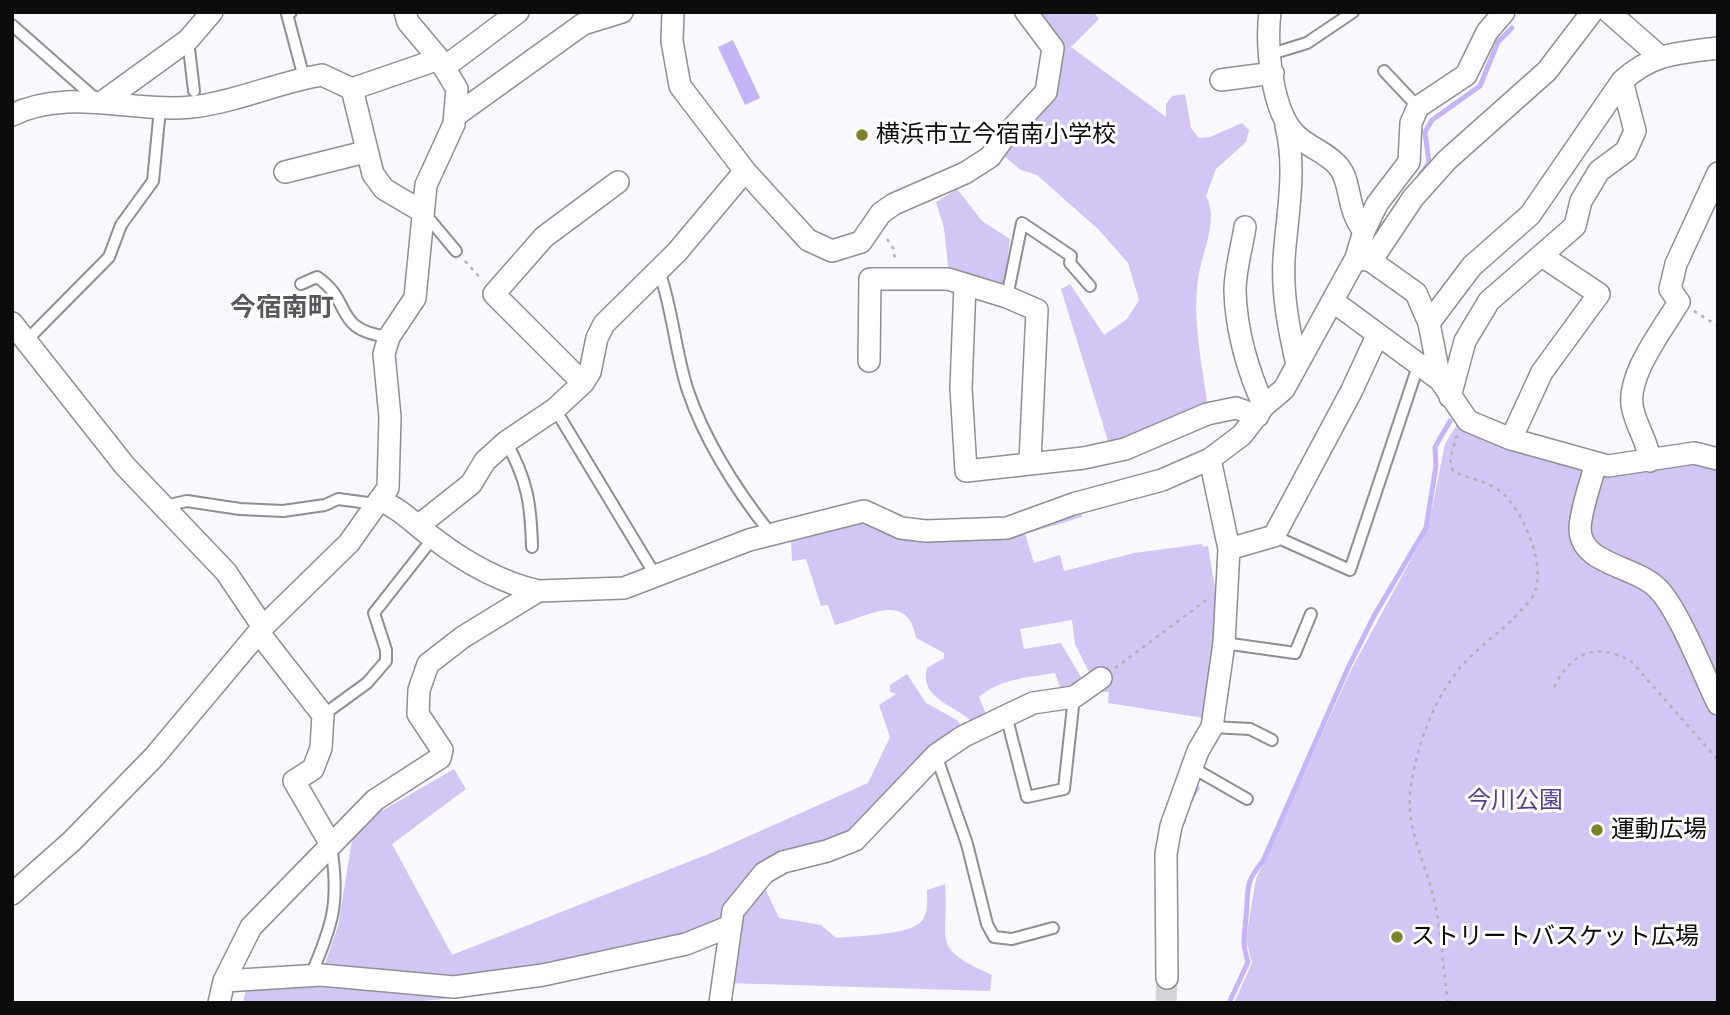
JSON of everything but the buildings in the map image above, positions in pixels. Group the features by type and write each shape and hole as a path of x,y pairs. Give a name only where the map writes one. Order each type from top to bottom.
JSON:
{"street":[{"path":"101,103 188,40 212,12"},
{"path":"12,894 72,841 154,757 261,630 349,543 384,500 390,417 384,354 389,337 415,298 426,185 454,124 457,89 443,62 408,22 405,12"},
{"path":"455,116 578,18 622,12"},
{"path":"673,12 672,41 680,86 745,171 808,240 832,251 846,249 878,231 881,213 894,204 965,173 990,157 1004,136 1046,92 1053,48 1026,12"},
{"path":"1270,12 1276,97 1292,149 1290,220 1284,260 1286,317 1297,365"},
{"path":"1363,260 1364,230 1377,204 1409,162 1411,123 1418,107 1466,75 1487,32 1504,12"},
{"path":"384,500 426,532 499,579 538,591 624,588 771,534 864,511 901,528 926,531 1007,528 1073,504 1162,480 1210,459 1242,435 1261,411 1284,389 1334,302 1363,260 1413,198 1447,160 1547,71 1592,12"},
{"path":"1609,12 1659,56"},
{"path":"12,115 30,107 64,101 160,109 196,106 323,75 352,89 443,62 515,13"},
{"path":"1429,323 1472,266 1530,215 1622,81 1637,67 1659,56 1718,48"},
{"path":"1221,80 1272,64"},
{"path":"1445,388 1465,341 1489,301 1575,226 1581,201 1599,171 1626,150 1634,131 1622,81"},
{"path":"352,89 365,152 373,174 384,189 423,212"},
{"path":"1285,120 1299,138 1325,153 1341,170 1353,217 1364,230"},
{"path":"285,172 365,152"},
{"path":"426,532 471,484 485,461 506,442 555,409 583,383 604,324 659,271 745,171"},
{"path":"1650,461 1649,447 1633,410 1630,391 1679,302 1671,289 1676,264 1718,173"},
{"path":"583,383 494,294 544,237 618,182"},
{"path":"1245,227 1235,290 1243,345 1261,411"},
{"path":"1511,439 1542,372 1599,294 1542,256"},
{"path":"1363,260 1416,293 1429,323 1445,388"},
{"path":"869,361 870,279 897,273 948,279 1007,297 1037,310 1030,462"},
{"path":"965,284 961,388 966,471 1084,458 1125,449 1207,414 1237,408 1261,411"},
{"path":"1334,302 1445,388 1468,421 1511,439 1608,466 1694,453 1718,459"},
{"path":"12,323 19,346 125,466 226,572 261,630 323,715 321,748 313,769 294,780 330,843"},
{"path":"1229,549 1274,536 1351,392 1377,336"},
{"path":"1167,978 1166,854 1171,826 1198,751 1212,727 1224,643 1229,549 1210,459"},
{"path":"1590,461 1594,470 1580,529 1586,547 1597,559 1638,572 1660,590 1718,704"},
{"path":"219,1003 224,981 251,927 330,843 375,800 440,758 442,750 418,714 419,690 428,664 463,637 538,591"},
{"path":"720,1003 728,927 733,911 764,873 783,862 827,851 855,840 936,755 964,736 1032,703 1074,697 1101,678"},
{"path":"224,981 311,975 454,988 543,975 673,947 728,927"}],"lane":[{"path":"291,12 286,14 304,78"},
{"path":"1272,64 1353,12"},
{"path":"12,25 101,103"},
{"path":"188,40 194,91"},
{"path":"1384,71 1418,107"},
{"path":"19,346 109,257 121,225 153,181 160,109"},
{"path":"423,212 456,251"},
{"path":"1007,297 1022,223 1071,256 1070,263 1090,286"},
{"path":"659,271 667,294 688,391 720,463 771,534"},
{"path":"300,284 317,278 328,285 352,324 363,334 389,337"},
{"path":"1274,536 1350,570 1418,366"},
{"path":"555,409 657,578"},
{"path":"506,442 521,469 531,507 532,547"},
{"path":"165,506 187,501 240,509 284,511 325,505 338,499 384,500"},
{"path":"323,715 380,671 386,661 386,650 374,613 426,532"},
{"path":"1224,643 1295,653 1311,614"},
{"path":"1006,715 1027,797 1064,789 1074,697"},
{"path":"1212,727 1250,729 1272,740"},
{"path":"936,755 967,844 987,924 994,937 1012,939 1053,928"},
{"path":"1193,768 1247,799"},
{"path":"311,975 330,933 337,884 330,843"}],"path":[{"path":"878,231 894,248 897,273"},
{"path":"456,251 494,294"},
{"path":"1679,302 1718,326"},
{"path":"1448,1003 1434,899 1421,864 1408,808 1415,762 1437,705 1453,676 1520,612 1535,593 1536,578 1536,555 1532,542 1509,501 1501,491 1453,471 1450,459 1453,441 1468,421"},
{"path":"1101,678 1205,602"},
{"path":"1554,687 1563,668 1577,657 1595,650 1614,651 1631,661 1718,760"}],"green space":[{"path":"1036,12 1094,12 1099,19 1071,47 1166,117 1166,104 1172,96 1185,94 1191,128 1199,138 1210,137 1242,123 1249,130 1246,142 1216,169 1206,196 1211,215 1198,279 1196,311 1208,409 1130,438 1108,441 1061,289 1070,284 1104,335 1127,319 1139,300 1128,263 1099,230 1037,175 1021,170 999,152 1053,98"},
{"path":"957,189 982,221 1010,239 1005,282 1001,290 949,275 944,228 936,202"},
{"name":"今川公園","path":"1459,421 1519,447 1656,464 1718,463 1718,1003 1234,1003 1252,963 1246,939 1256,879 1351,670 1428,528 1445,444"},
{"path":"1081,505 1082,517 1025,534 1034,563 1060,555 1064,571 1134,553 1202,544 1203,547 1208,546 1215,588 1222,587 1210,719 1108,703 1109,692 1094,691 1092,678 1075,644 1072,620 1020,629 1024,649 1061,643 1085,684 1063,695 1055,673 996,686 979,697 988,719 975,725 934,695 929,688 927,668 944,658 944,653 916,638 911,623 904,614 884,610 835,625 828,605 821,606 806,559 792,561 791,542 822,533 819,525 860,517 934,537"},
{"path":"907,674 926,703 957,720 965,730 860,828 779,857 723,923 709,932 454,982 323,970 338,926 353,834 380,812 454,769 466,789 392,844 452,955 711,853 868,783 890,737 879,705 896,694 890,692 890,685"},
{"path":"763,884 779,918 821,925 836,938 894,932 915,926 925,915 927,890 945,884 946,941 958,957 992,975 990,991 727,983 737,920"},
{"path":"309,983 450,992 473,996 403,1003 243,1003 246,990"}],"shaded area":[{"path":"733,40 760,98 745,105 718,47"}],"waterway":[{"path":"1420,175 1429,163 1425,132 1432,120 1480,86 1498,42 1512,28"},
{"path":"1229,1003 1248,962 1244,940 1250,882 1263,861 1348,668 1374,616 1426,528 1436,466 1435,447 1450,421"},
{"path":"1190,800 1197,788"}],"tunnel":[{"path":"1166,1003 1167,978"}],"place":[{"name":"横浜市立今宿南小学校","path":"862,135"},
{"name":"運動広場","path":"1597,830"},
{"name":"ストリートバスケット広場","path":"1397,937"}],"district":[{"name":"今宿南町","path":"282,308"}]}
